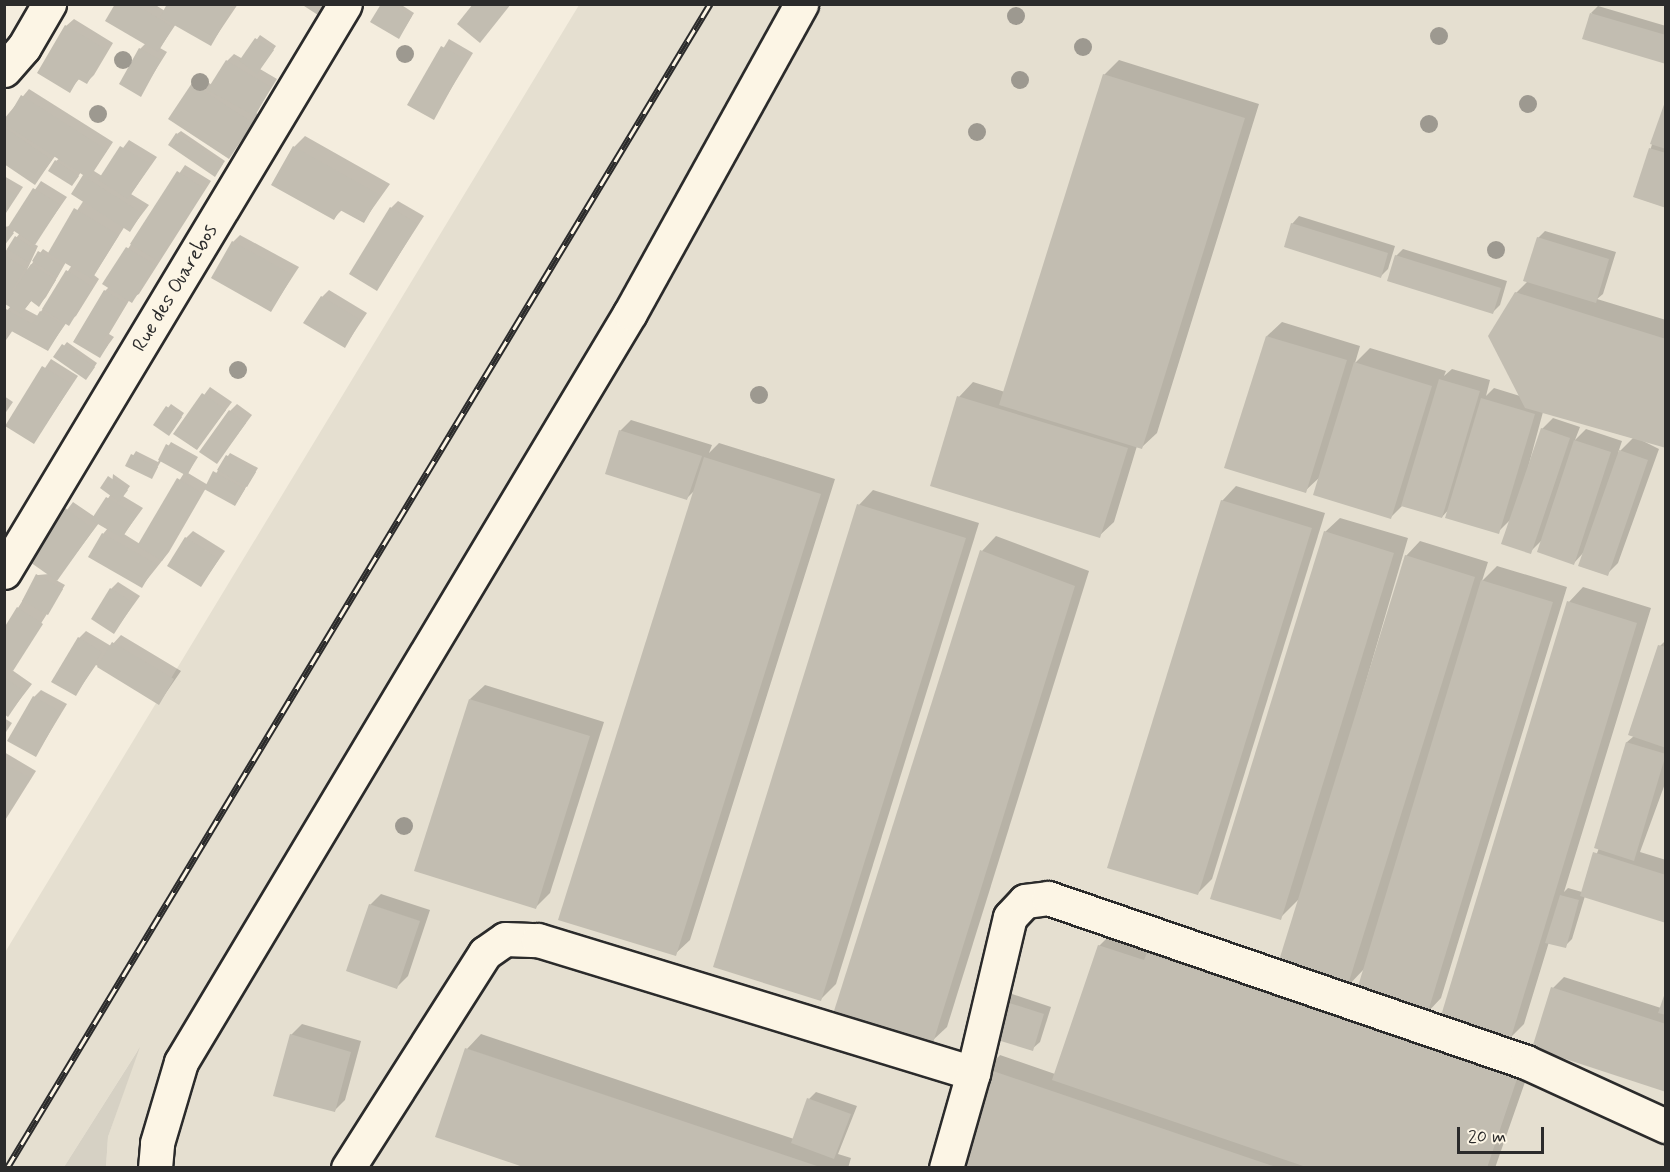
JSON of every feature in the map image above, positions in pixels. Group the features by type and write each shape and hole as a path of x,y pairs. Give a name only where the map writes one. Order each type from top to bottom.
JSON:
{"street":[{"path":"4,70 24,47 49,4"},
{"name":"Rue des Ouarebos","path":"4,572 345,4"},
{"path":"154,1167 157,1143 181,1062 630,314 801,4"},
{"path":"946,1167 973,1073 1010,917 1024,901 1048,897 1526,1062 1665,1126"},
{"path":"348,1167 486,953 505,939 538,940 973,1073"}],"shaded area":[{"path":"579,5 1665,5 1665,1167 106,1167 108,1137 138,1050 64,1167 5,1167 4,954"},
{"path":"140,1047 108,1137 106,1167 64,1167"}],"building":[{"path":"115,4 135,4 173,27 158,52 105,21"},
{"path":"167,4 235,4 211,46 160,17"},
{"path":"301,4 325,4 318,15"},
{"path":"381,4 392,4 412,16 399,39 370,22"},
{"path":"473,4 511,4 480,43 457,24"},
{"path":"1590,13 1666,35 1666,64 1582,39"},
{"path":"65,25 107,50 87,84 78,79 70,93 37,73"},
{"path":"255,38 274,50 257,74 239,61"},
{"path":"441,46 467,60 434,120 407,105"},
{"path":"139,48 161,60 141,97 119,84"},
{"path":"226,60 271,87 255,116 207,90"},
{"path":"1103,74 1245,118 1142,449 999,405"},
{"path":"192,83 253,123 229,159 168,119"},
{"path":"21,95 107,150 88,179 142,213 130,232 71,194 83,175 4,124"},
{"path":"1666,99 1666,149 1650,144"},
{"path":"4,127 52,160 35,185 4,164"},
{"path":"176,133 223,164 215,177 168,145"},
{"path":"120,146 151,164 128,199 98,180"},
{"path":"293,146 380,195 364,223 340,210 334,220 271,185"},
{"path":"1649,148 1666,153 1666,208 1633,197"},
{"path":"55,160 79,176 72,186 48,171"},
{"path":"177,171 205,189 158,261 130,244"},
{"path":"4,188 17,195 4,215"},
{"path":"33,188 61,205 35,245 8,227"},
{"path":"390,207 418,224 377,291 349,274"},
{"path":"74,208 119,235 92,279 48,253"},
{"path":"1291,223 1388,253 1381,278 1284,247"},
{"path":"4,227 14,233 4,246"},
{"path":"15,236 36,250 28,262 7,249"},
{"path":"1537,237 1609,259 1596,303 1523,281"},
{"path":"232,241 293,275 271,312 211,278"},
{"path":"126,247 156,265 132,303 102,284"},
{"path":"38,251 63,266 57,277 32,261"},
{"path":"4,255 25,268 4,304"},
{"path":"1395,255 1501,288 1493,314 1387,281"},
{"path":"31,264 56,280 39,307 31,301 21,314 5,304"},
{"path":"66,270 93,287 69,326 42,309"},
{"path":"104,290 126,303 102,342 108,345 100,358 73,342"},
{"path":"1515,292 1666,339 1666,448 1525,408 1488,336"},
{"path":"321,296 361,320 345,348 303,323"},
{"path":"6,309 32,324 40,311 64,325 48,351 4,327"},
{"path":"1266,336 1347,360 1306,493 1224,468"},
{"path":"62,344 95,367 86,380 53,357"},
{"path":"1354,362 1432,386 1391,519 1313,495"},
{"path":"42,366 72,384 34,444 5,426"},
{"path":"1439,379 1480,391 1442,518 1401,506"},
{"path":"202,393 226,410 197,450 173,434"},
{"path":"957,396 1128,448 1100,538 930,486"},
{"path":"1481,398 1535,414 1499,534 1445,518"},
{"path":"166,406 182,417 169,436 153,425"},
{"path":"229,410 246,423 217,464 199,452"},
{"path":"1541,428 1570,438 1531,554 1501,544"},
{"path":"619,430 702,456 687,500 605,474"},
{"path":"1574,440 1611,452 1574,565 1537,552"},
{"path":"166,444 195,460 187,476 158,460"},
{"path":"1619,450 1648,460 1608,576 1578,566"},
{"path":"131,454 158,467 152,479 125,466"},
{"path":"226,455 256,472 247,487 217,470"},
{"path":"704,457 821,494 676,956 558,920"},
{"path":"213,471 245,489 235,506 204,489"},
{"path":"108,476 128,490 119,502 100,488"},
{"path":"177,478 202,493 162,561 137,546"},
{"path":"106,497 137,515 122,538 91,520"},
{"path":"1221,500 1312,528 1198,895 1107,868"},
{"path":"857,504 966,538 821,1001 713,967"},
{"path":"65,508 94,529 57,581 27,560"},
{"path":"1324,531 1394,553 1281,920 1210,899"},
{"path":"102,533 156,564 142,588 88,557"},
{"path":"185,537 219,559 201,587 167,566"},
{"path":"980,550 1075,586 933,1043 834,1011"},
{"path":"1405,555 1475,577 1347,988 1277,967"},
{"path":"36,574 63,589 48,615 22,601"},
{"path":"1481,580 1553,602 1427,1015 1356,993"},
{"path":"110,588 134,603 114,634 91,619"},
{"path":"1567,601 1637,623 1510,1041 1440,1019"},
{"path":"17,607 43,624 13,671 4,666 4,628"},
{"path":"78,637 102,652 76,696 51,682"},
{"path":"112,642 174,679 159,705 97,667"},
{"path":"1658,645 1666,647 1666,748 1628,735"},
{"path":"4,677 25,692 8,717 4,714"},
{"path":"33,696 61,712 36,757 7,741"},
{"path":"469,699 590,736 536,909 414,871"},
{"path":"1626,742 1666,754 1634,861 1594,848"},
{"path":"4,763 30,778 4,821"},
{"path":"1593,852 1666,875 1666,923 1580,896"},
{"path":"1560,895 1579,900 1566,948 1545,943"},
{"path":"369,904 420,921 397,989 346,971"},
{"path":"1098,945 1144,960 1147,953 1517,1079 1487,1168 1309,1168 1052,1080"},
{"path":"1551,987 1666,1024 1666,1092 1532,1048"},
{"path":"1666,990 1666,1015 1658,1013"},
{"path":"1003,1001 1044,1014 1033,1051 991,1038"},
{"path":"290,1034 351,1052 335,1112 273,1096"},
{"path":"465,1048 820,1168 526,1168 435,1137"},
{"path":"990,1070 1276,1167 1276,1168 961,1168"},
{"path":"807,1098 851,1114 834,1159 791,1143"}],"railway":[{"path":"7,1168 710,4"}]}
